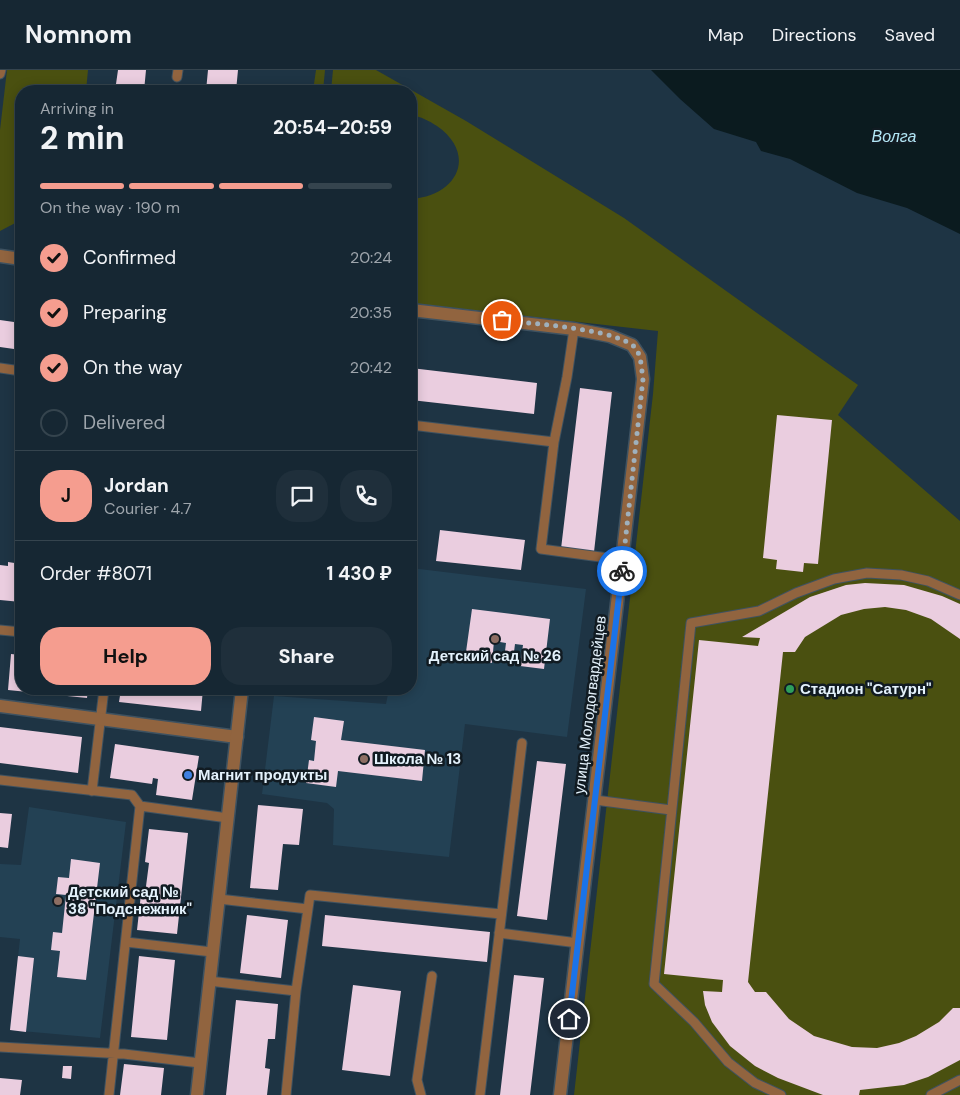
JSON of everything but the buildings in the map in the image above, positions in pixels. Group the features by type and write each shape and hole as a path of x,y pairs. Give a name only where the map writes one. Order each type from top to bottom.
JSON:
{"street":[{"path":"0,256 15,258"},
{"name":"улица Молодогвардейцев","path":"417,311 574,329 610,336 632,345 640,357 643,379 560,1095"},
{"path":"197,1095 241,695"},
{"path":"0,706 237,737"}],"lane":[{"path":"574,329 554,442 541,549 623,560"},
{"path":"0,368 15,370"},
{"path":"417,426 554,442"},
{"path":"781,1095 755,1083 728,1062 694,1022 654,984 691,623 759,611 796,593 834,579 867,574 901,574 928,581 960,595"},
{"path":"0,630 15,631"},
{"path":"92,791 103,695"},
{"path":"480,1095 500,914 522,743"},
{"path":"0,780 132,796 140,806 228,818"},
{"path":"595,800 671,810"},
{"path":"110,1095 140,806"},
{"path":"286,1095 296,991 310,895 500,914"},
{"path":"219,899 308,909"},
{"path":"499,932 578,943"},
{"path":"126,942 212,952"},
{"path":"421,1095 417,1080 432,976"},
{"path":"209,981 296,991"},
{"path":"0,1047 114,1053 200,1063"},
{"path":"931,1095 960,1080"}],"shaded area":[{"path":"417,569 586,589 567,737 465,724 449,857 333,845 334,809 327,803 262,794 274,696 386,704 388,695 417,695"},
{"name":"Детский сад № 38 \"Подснежник\"","path":"29,807 126,822 100,1038 10,1030 20,939 0,937 0,864 21,865"}],"green space":[{"path":"7,70 88,70 87,85 15,85 15,223 0,231 0,130"},
{"path":"316,70 325,70 324,85 314,85"},
{"name":"Стадион \"Сатурн\"","path":"333,70 376,70 402,85 332,85"},
{"name":"Стадион \"Сатурн\"","path":"417,93 466,121 624,218 858,385 838,415 960,521 960,1095 574,1095 653,394 658,331 417,304 417,198 440,190 450,182 457,172 459,161 457,149 450,137 437,126 417,117"}],"water":[{"name":"Волга","path":"651,70 960,70 960,234 907,208 857,193 790,159 761,151 756,142 714,129"}],"way so far":[{"path":"502,320 574,329 610,336 632,345 640,357 643,379 622,571"}],"place":[{"name":"Детский сад № 26","path":"495,639"},
{"name":"Стадион \"Сатурн\"","path":"790,689"},
{"name":"Школа № 13","path":"364,759"},
{"name":"Магнит продукты","path":"188,775"},
{"name":"Детский сад № 38 \"Подснежник\"","path":"58,901"}],"route":[{"path":"569,1019 622,571"}]}
